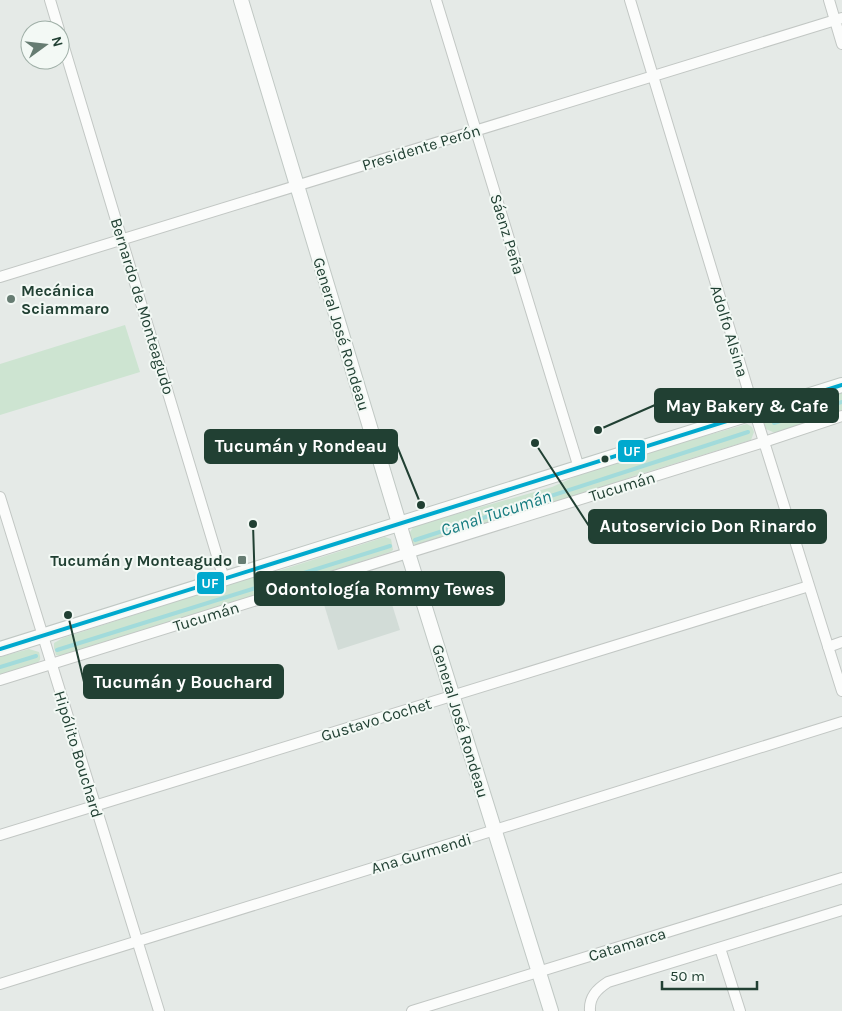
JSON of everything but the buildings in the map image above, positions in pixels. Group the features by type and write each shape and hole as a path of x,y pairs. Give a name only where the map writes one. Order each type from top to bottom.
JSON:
{"street":[{"path":"50,0 56,20"},
{"name":"General José Rondeau","path":"241,0 399,524 551,1011"},
{"name":"Sáenz Peña","path":"436,0 579,468"},
{"name":"Adolfo Alsina","path":"630,0 755,413 842,691"},
{"path":"828,0 838,19 842,44"},
{"name":"Presidente Perón","path":"0,277 838,19"},
{"name":"Bernardo de Monteagudo","path":"70,67 224,579"},
{"name":"Tucumán","path":"0,649 755,413 842,384"},
{"name":"Tucumán","path":"0,680 842,416"},
{"name":"Hipólito Bouchard","path":"0,497 159,1011"},
{"name":"Gustavo Cochet","path":"0,835 809,586"},
{"path":"828,647 842,642"},
{"name":"Ana Gurmendi","path":"0,984 842,722"},
{"name":"Catamarca","path":"412,1011 842,878"},
{"path":"590,1011 590,1004 594,995 599,988 608,982 842,910"},
{"path":"720,948 740,1011"}],"shaded area":[{"path":"384,579 400,630 338,650 322,598"}],"green space":[{"path":"125,325 140,372 0,415 0,364"},
{"path":"842,393 842,410 775,433 766,429 764,423 771,415"},
{"path":"747,424 752,427 754,432 751,440 634,476 559,503 421,545 410,542 410,532 414,526 552,487 581,474"},
{"path":"385,537 391,539 393,550 390,552 68,655 56,655 54,643 63,638 261,574 281,570"},
{"path":"29,649 39,652 40,658 38,662 0,675 0,657"}],"waterway":[{"name":"Canal Tucumán","path":"774,423 842,402"},
{"name":"Canal Tucumán","path":"415,540 748,432"},
{"name":"Canal Tucumán","path":"57,650 390,546"},
{"name":"Canal Tucumán","path":"0,667 36,656"}],"transit line":[{"name":"UF","path":"0,649 842,385"}],"place":[{"name":"Mecánica Sciammaro","path":"11,299"},
{"name":"May Bakery & Cafe","path":"598,430"},
{"name":"Autoservicio Don Rinardo","path":"535,443"},
{"name":"Tucumán y Rondeau","path":"421,505"},
{"name":"Odontología Rommy Tewes","path":"253,524"},
{"name":"Tucumán y Monteagudo","path":"242,560"},
{"name":"Tucumán y Bouchard","path":"68,615"}]}
